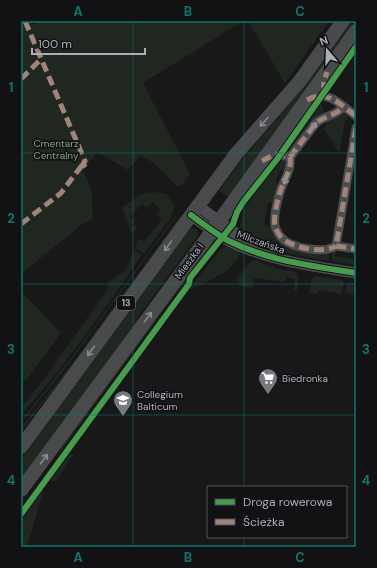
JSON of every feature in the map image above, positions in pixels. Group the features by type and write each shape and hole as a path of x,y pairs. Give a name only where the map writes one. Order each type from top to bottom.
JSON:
{"main road":[{"name":"13","path":"21,447 236,154 299,82 343,21"},
{"name":"Mieszka I","path":"21,490 356,31"}],"street":[{"path":"327,72 324,86 328,97"},
{"path":"307,100 317,95 328,97 356,116"},
{"path":"343,107 338,112 316,123 290,157 290,169 281,190 275,219 277,230 281,237 293,245 319,250 326,250 336,246 356,249"},
{"path":"336,246 353,169 356,128"},
{"path":"262,161 275,154 290,157"},
{"name":"Milczańska","path":"194,210 215,225 244,239 251,249 266,256 356,273"}],"green space":[{"name":"Cmentarz Centralny","path":"21,21 31,21 32,25 39,21 243,21 143,83 190,174 181,186 176,186 155,165 140,156 128,170 105,156 96,153 82,172 89,182 93,218 81,225 21,274"},
{"path":"248,21 329,21 285,83"},
{"path":"349,21 356,22 229,197 219,191 240,162 291,102"},
{"path":"321,102 325,114 289,151 285,151"},
{"path":"342,113 349,116 345,121 340,150 337,151 333,141 323,129 327,123 327,119"},
{"path":"281,158 287,164 285,171 281,170 275,182 279,184 273,204 268,203 264,225 270,227 274,236 282,244 329,253 329,261 277,250 240,227 244,208"},
{"path":"154,192 166,194 175,206 171,217 144,254 135,248 139,238 144,242 162,219 157,215 160,209 152,202 147,208 142,204 130,217 136,222 131,224 131,226 137,225 136,230 132,232 122,208 141,194"},
{"path":"176,215 64,370 21,423 21,421 73,355"},
{"path":"181,215 180,220 57,388 42,404 21,432 21,428 72,364"},
{"path":"192,228 198,230 198,235 139,316 128,335 21,481 21,460 44,429 62,399 187,231"},
{"path":"216,243 180,289 68,441 61,454 59,453 67,437 142,336 158,318 209,247"},
{"path":"226,246 238,250 240,253 232,266 218,276 186,292 221,249"},
{"path":"134,250 142,255 128,276 70,356 22,414 21,408 44,379 108,289 107,283 125,271"},
{"path":"336,250 335,256 356,259 356,265 332,261 332,252"},
{"path":"254,260 275,268 296,272 299,278 297,291 293,290 295,279 286,277 285,282 254,278 252,288 241,285 236,280 249,263"},
{"path":"316,276 342,280 344,284 341,294 319,290 318,294 309,293 312,279"},
{"path":"350,283 356,283 356,295 346,293 347,285"},
{"path":"21,291 61,333 27,379 23,382 21,381"},
{"path":"69,453 73,455 56,481 50,481"},
{"path":"44,489 27,547 21,547 21,518"}],"marked path":[{"path":"25,21 85,161 83,164 86,168"},
{"path":"21,79 41,59"},
{"path":"325,92 324,84 327,72"},
{"path":"307,100 314,97 327,97 333,99 356,116"},
{"path":"290,157 316,123 337,112 343,107"},
{"path":"356,128 336,246 356,249"},
{"path":"262,161 275,154 290,157 289,169 281,189 275,213 275,226 280,236 285,241 307,249 324,250 336,246"},
{"path":"21,224 61,193 83,164"}],"cycle path":[{"path":"21,514 189,284 190,278 233,224 237,212 244,201 278,158 356,47"},
{"path":"191,215 214,232 244,248 291,262 356,273"}],"place":[{"name":"Biedronka","path":"268,395"},
{"name":"Collegium Balticum","path":"123,417"}]}
